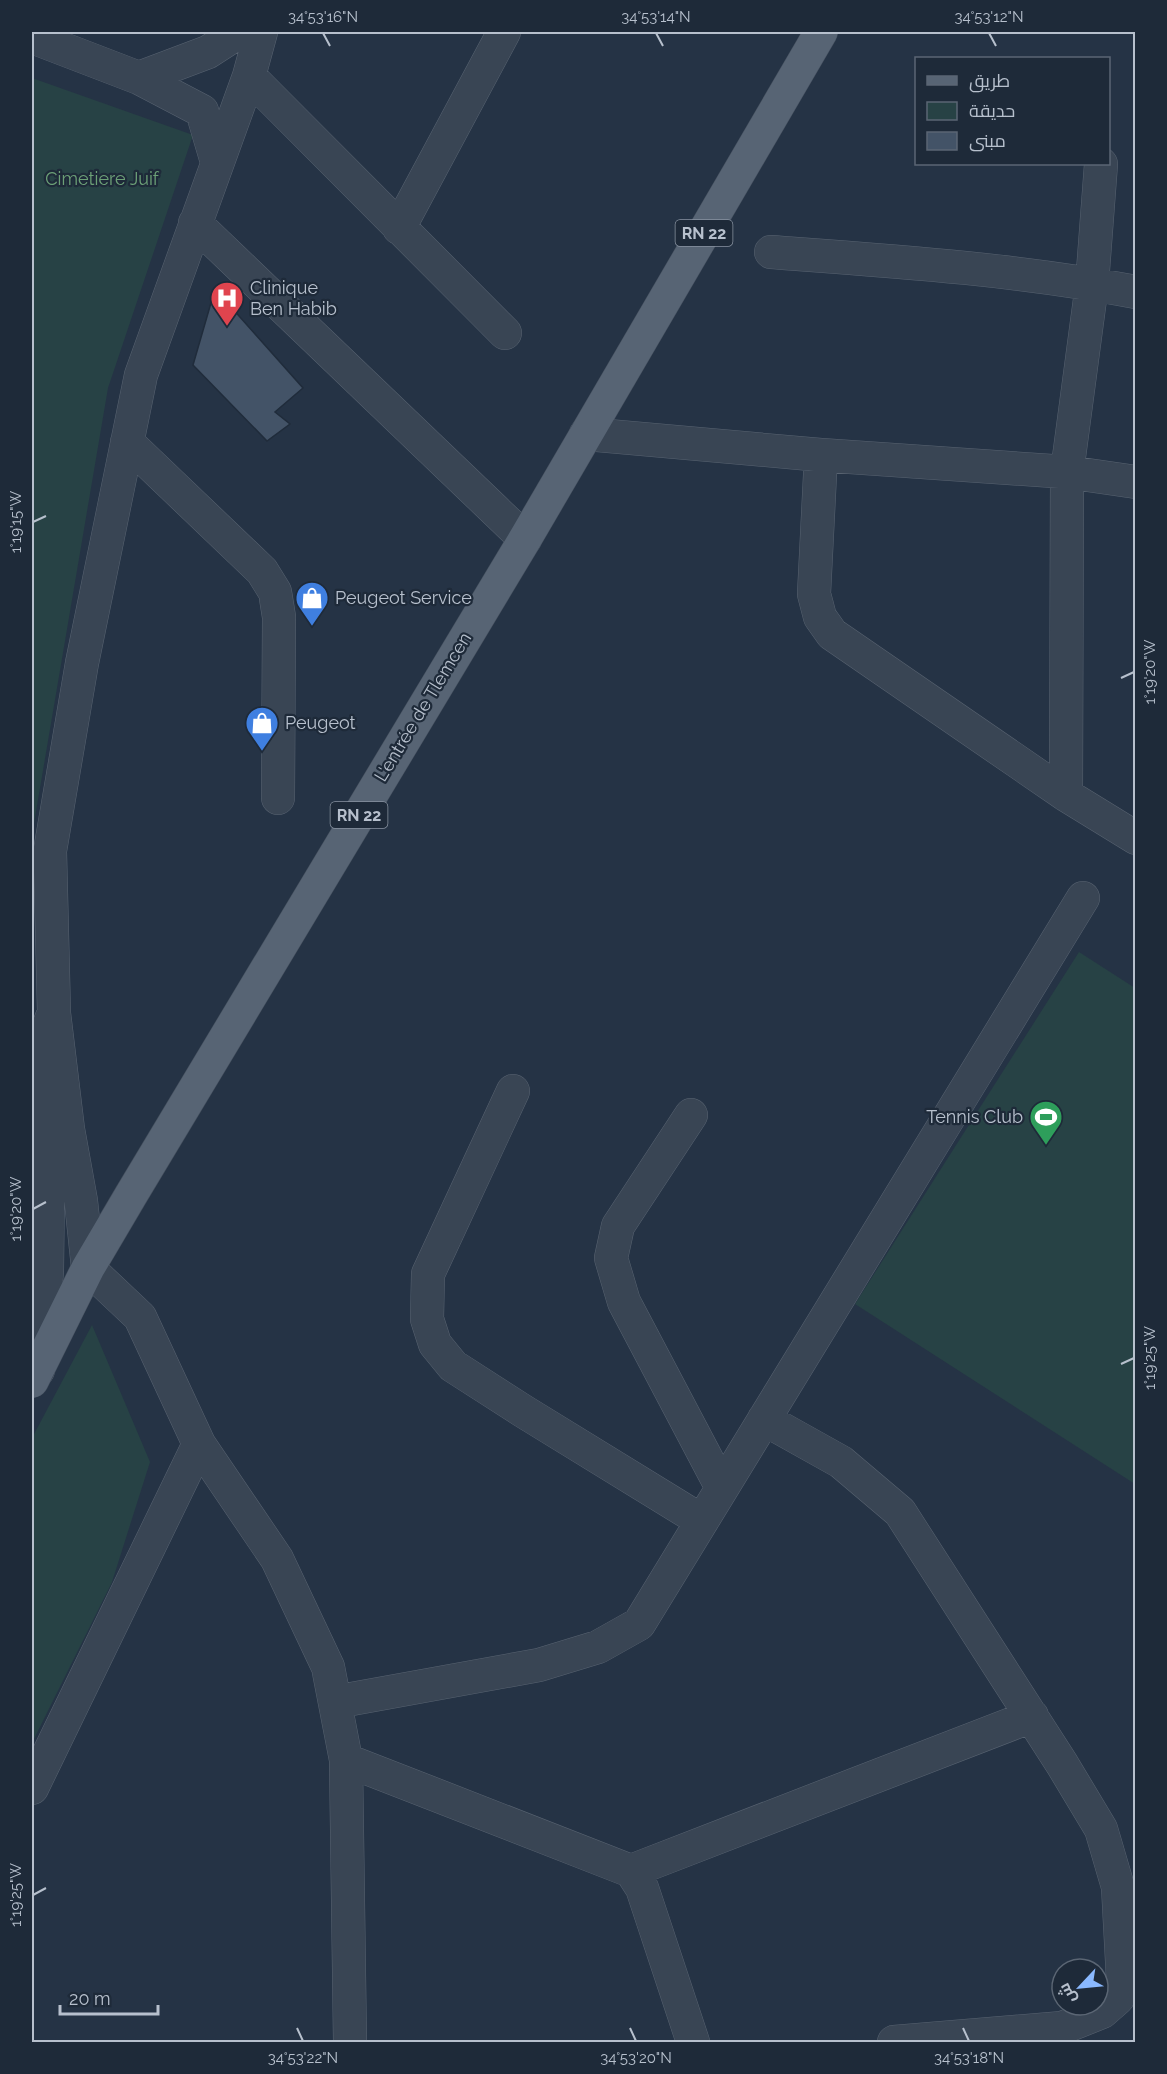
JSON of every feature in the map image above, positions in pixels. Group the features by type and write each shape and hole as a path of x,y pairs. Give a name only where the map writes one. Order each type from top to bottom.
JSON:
{"main road":[{"name":"L'entrée de Tlemcen","path":"88,1268 525,539 821,32"},
{"name":"RN 22","path":"34,1376 88,1268"}],"street":[{"path":"139,78 208,52 239,32"},
{"path":"261,32 249,76 141,375 82,663 50,851 54,1012 68,1129 81,1201 88,1268 140,1317 199,1444 276,1559 328,1667 346,1760 350,2043"},
{"path":"399,228 504,32"},
{"path":"32,37 139,78 202,111 218,162"},
{"path":"249,76 505,333"},
{"path":"1066,795 1067,472 1092,284 1101,165"},
{"path":"195,223 525,539"},
{"path":"771,252 946,265 1136,292"},
{"path":"586,434 821,455 1067,472 1136,482"},
{"path":"127,442 262,571 275,592 279,617 278,798"},
{"path":"821,455 814,594 820,617 832,634 1066,795 1136,838"},
{"path":"335,1702 538,1665 598,1647 639,1624 1083,898"},
{"path":"32,1070 54,1012"},
{"path":"34,1376 47,1271 48,1186 39,1124 45,1097 54,1012"},
{"path":"513,1091 428,1274 427,1319 435,1344 453,1366 702,1521"},
{"path":"691,1115 618,1226 611,1258 624,1302 723,1488"},
{"path":"764,1419 841,1462 900,1512 1032,1716 1101,1828 1118,1887 1123,1980 1118,1998 1102,2012 1062,2028 894,2043"},
{"path":"32,1788 199,1444"},
{"path":"631,1870 1032,1716"},
{"path":"346,1760 631,1870 642,1887 693,2043"}],"green space":[{"name":"Cimetiere Juif","path":"32,78 193,135 108,388 32,835"},
{"name":"Tennis Club","path":"1079,952 1135,988 1135,1484 855,1304"},
{"path":"92,1325 150,1462 112,1582 32,1743 32,1438"}],"building":[{"name":"Clinique Ben Habib","path":"215,289 303,388 275,412 290,424 267,441 193,365"}],"place":[{"name":"Clinique Ben Habib","path":"227,327"},
{"name":"Peugeot Service","path":"312,627"},
{"name":"Peugeot","path":"262,752"},
{"name":"Tennis Club","path":"1046,1146"}]}
